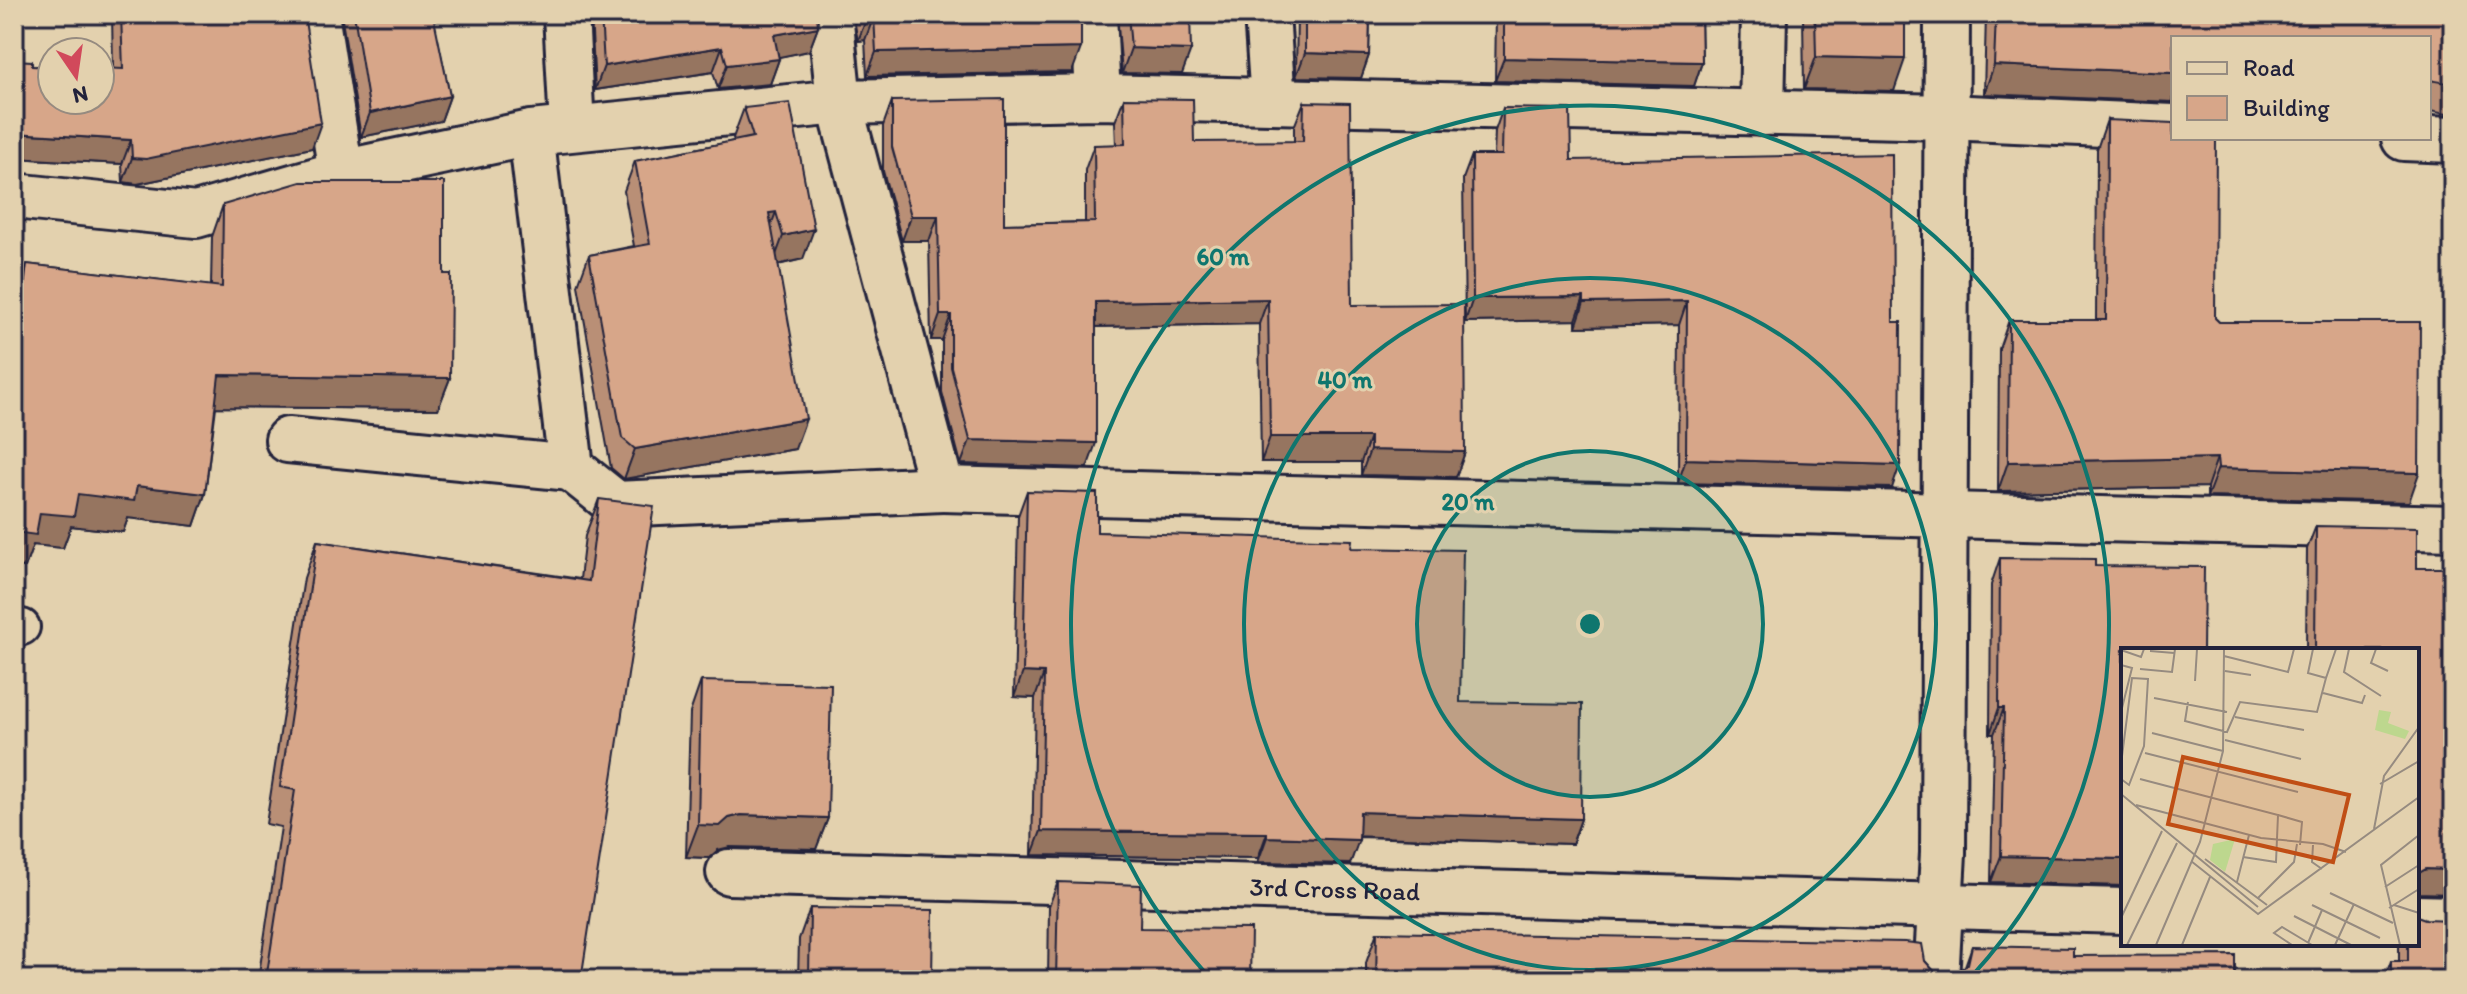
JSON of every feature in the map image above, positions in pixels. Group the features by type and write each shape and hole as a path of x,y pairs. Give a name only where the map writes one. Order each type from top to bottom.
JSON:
{"street":[{"path":"316,14 341,173"},
{"path":"566,14 551,130 571,468"},
{"path":"830,14 839,102 942,489"},
{"path":"1094,14 1098,97"},
{"path":"1267,14 1273,101"},
{"path":"1762,113 1764,14"},
{"path":"1936,980 1940,907 1947,14"},
{"path":"14,196 196,215 341,173 551,130 839,102 1098,97 1946,117 2171,127"},
{"path":"2431,139 2453,140"},
{"path":"288,440 571,468 616,504 942,489 2453,528"},
{"name":"3rd Cross Road","path":"729,872 2121,911"},
{"path":"2419,918 2453,919"}],"building":[{"path":"121,14 304,14 321,123 146,159 132,158 131,140 14,133 14,60 32,61 32,66 36,66 36,116 116,116 116,69 123,69"},
{"path":"354,14 433,14 450,96 370,113"},
{"path":"601,14 817,14 818,27 774,35 779,59 727,65 722,47 604,66"},
{"path":"866,14 1081,14 1081,48 876,52 874,16 867,17"},
{"path":"1128,14 1190,14 1191,50 1131,48"},
{"path":"1305,14 1370,14 1369,55 1305,53"},
{"path":"1504,14 1701,14 1702,62 1504,58"},
{"path":"1815,14 1905,14 1905,59 1816,57"},
{"path":"1996,14 2453,14 2453,84 2431,80 2431,36 2171,36 2171,73 1994,65"},
{"path":"1124,98 1193,99 1194,142 1303,141 1304,102 1350,103 1352,305 1464,304 1465,452 1370,450 1370,437 1270,437 1268,299 1096,302 1096,443 970,440 951,367 951,315 940,315 938,216 911,216 892,147 892,101 1004,99 1004,224 1095,222 1094,145 1125,144"},
{"path":"790,103 814,229 783,236 776,212 769,213 806,419 635,449 622,438 589,255 650,244 635,161 753,137 744,108"},
{"path":"1503,108 1570,109 1571,160 1892,154 1893,322 1901,322 1900,465 1686,459 1687,301 1584,303 1584,297 1473,298 1472,155 1502,155"},
{"path":"2107,120 2171,123 2171,140 2216,140 2215,318 2219,322 2420,322 2419,473 2218,468 2217,458 2008,462 2009,320 2106,320"},
{"path":"301,182 444,182 444,274 451,274 450,378 219,375 205,494 137,486 134,501 78,494 74,516 40,513 36,535 14,532 14,367 27,264 222,287 223,205"},
{"path":"1027,491 1097,493 1097,532 1352,540 1351,548 1463,550 1460,702 1582,704 1581,819 1360,812 1359,840 1267,837 1267,833 1041,831 1044,673 1023,672"},
{"path":"599,499 654,506 581,980 266,980 295,790 280,787 317,541 589,581"},
{"path":"2316,526 2417,528 2417,568 2453,568 2453,870 2426,869 2419,873 2419,648 2315,648"},
{"path":"2000,558 2095,559 2095,566 2204,567 2203,648 2121,648 2121,859 2001,856 2004,708 1999,708"},
{"path":"701,681 831,684 828,818 741,815 729,818 720,826 698,825"},
{"path":"1058,882 1141,885 1140,928 1251,929 1250,980 1056,980"},
{"path":"810,908 933,910 932,980 809,980"},
{"path":"2419,917 2453,920 2453,980 2391,980 2391,961 2408,961 2408,946 2419,946"},
{"path":"1377,932 1905,942 1922,944 1925,961 1934,971 1946,974 1958,972 1968,964 1972,946 2073,948 2073,956 2235,955 2235,980 1376,980"}]}
